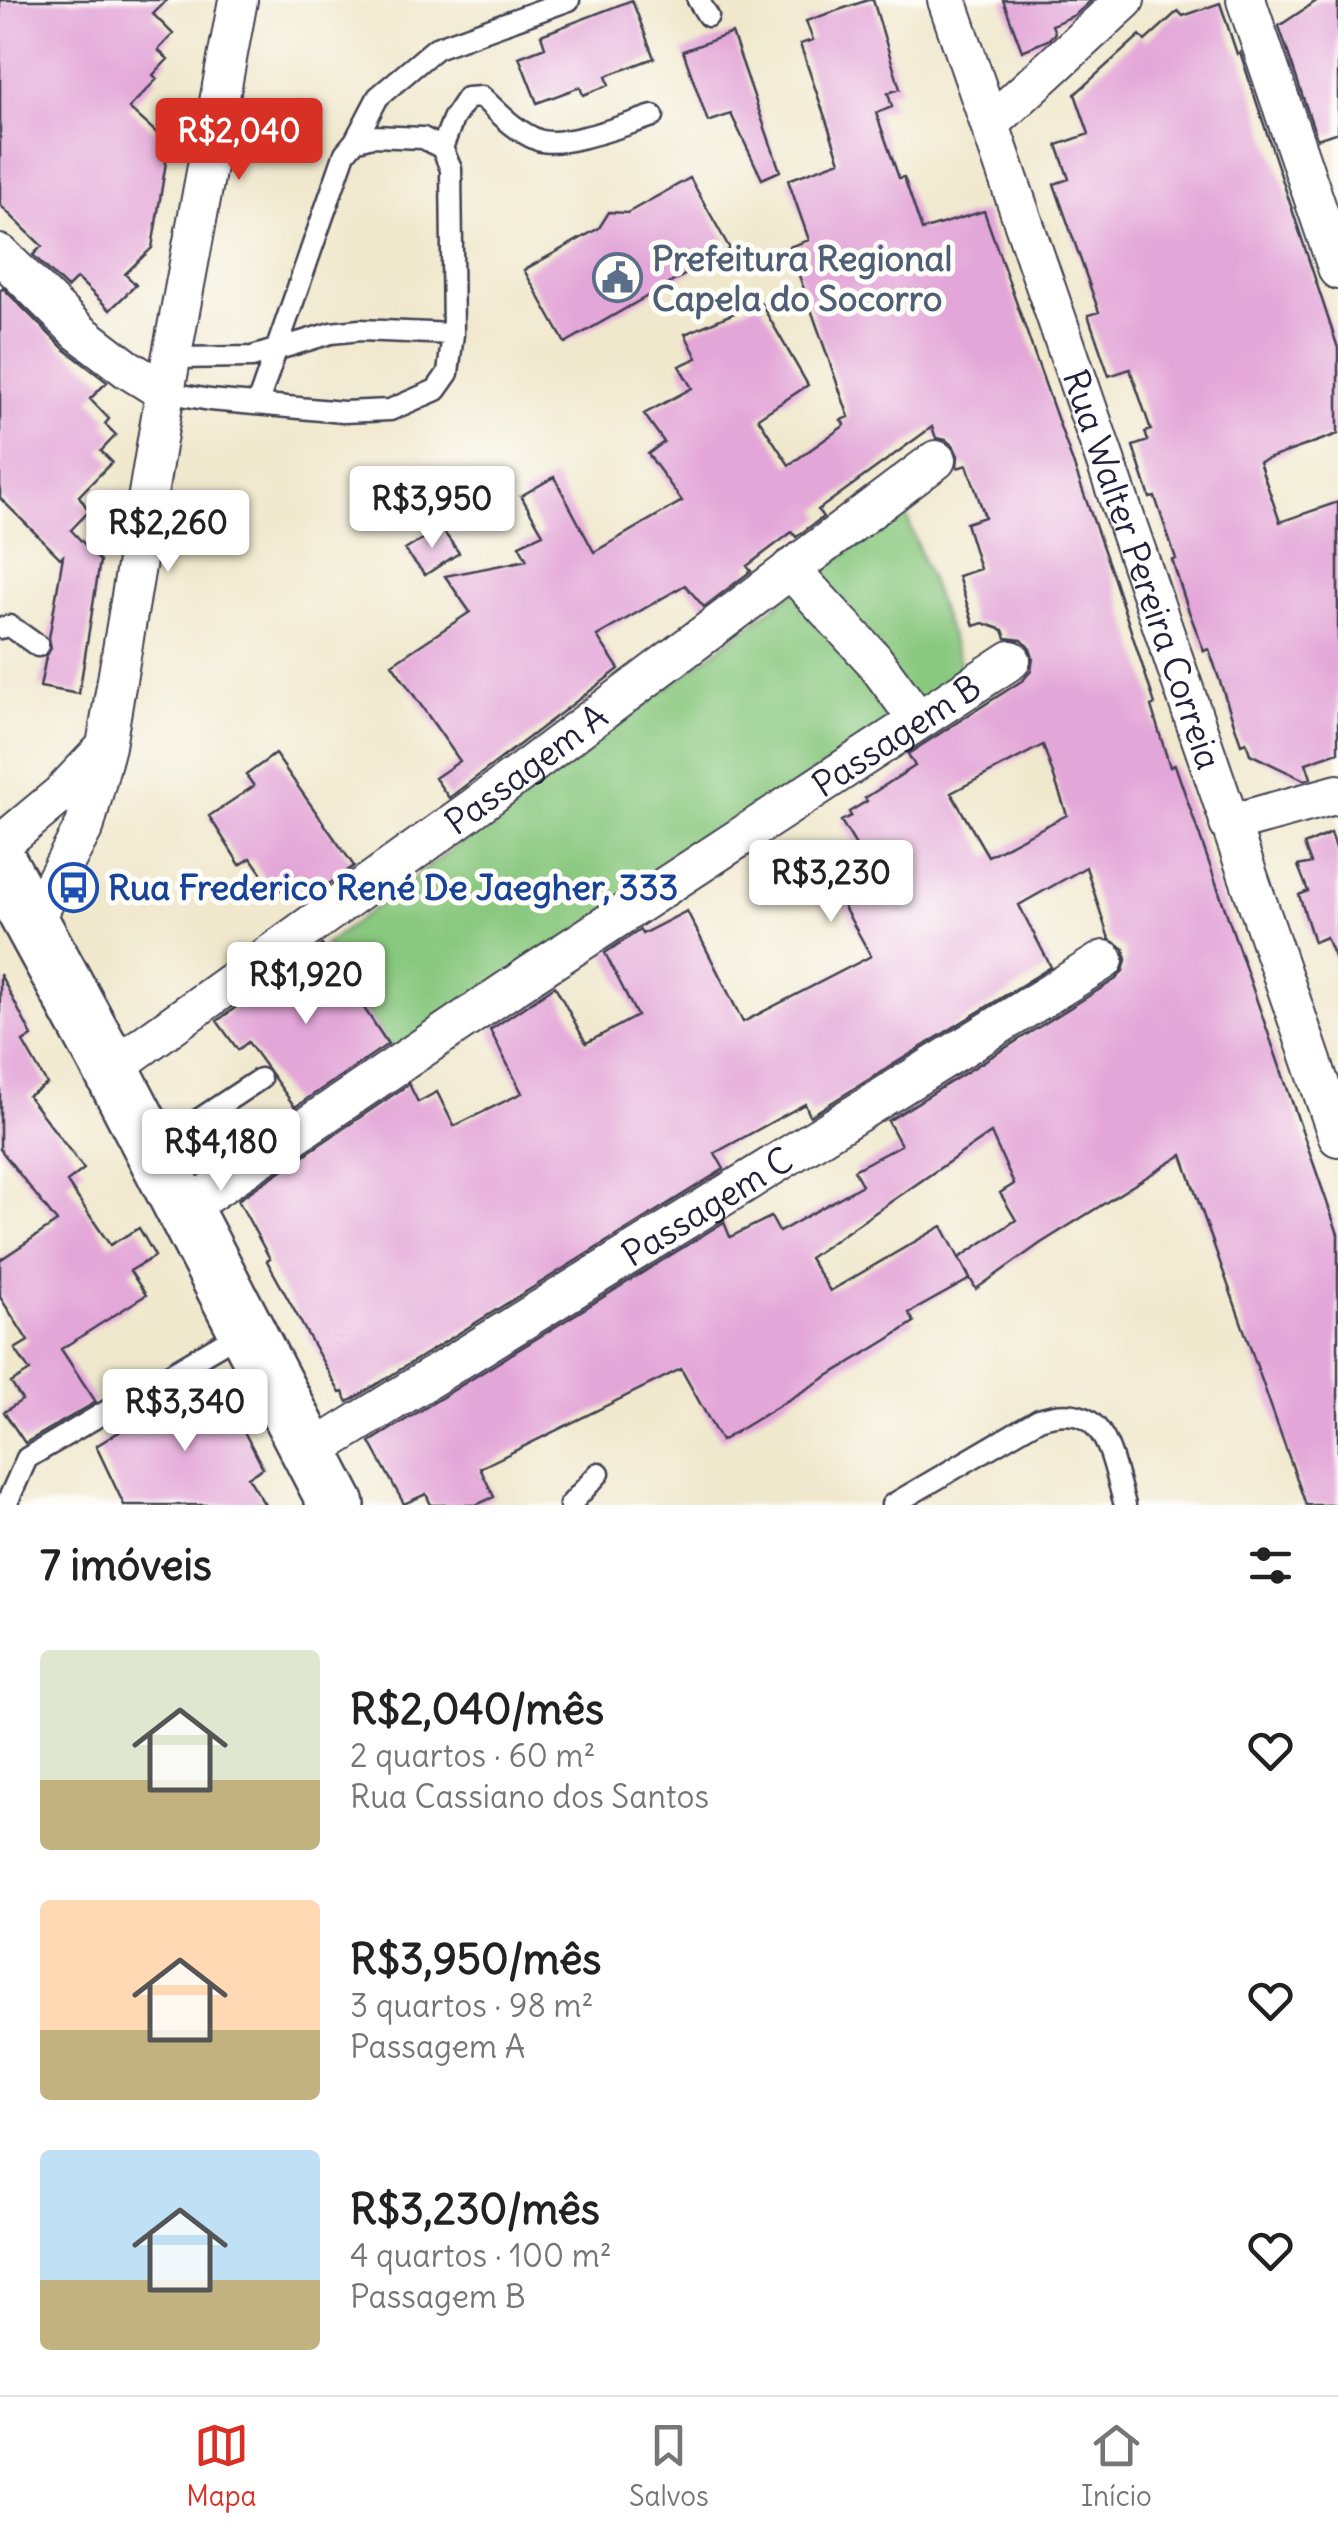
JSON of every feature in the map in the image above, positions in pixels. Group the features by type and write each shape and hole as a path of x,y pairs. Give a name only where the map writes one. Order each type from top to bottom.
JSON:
{"main road":[{"path":"0,865 112,1069 337,1505"}],"street":[{"path":"32,925 85,826 106,746 168,375 238,0"},
{"name":"Rua Walter Pereira Correia","path":"947,0 1338,1137"},
{"path":"991,122 1125,0"},
{"path":"1246,0 1338,270"},
{"path":"0,254 79,332 168,375"},
{"name":"Passagem A","path":"112,1069 475,806 936,460"},
{"path":"790,569 874,659 918,720"},
{"name":"Passagem B","path":"182,1211 533,973 1010,660"},
{"path":"0,845 61,794 106,746"},
{"path":"1229,824 1338,794"},
{"name":"Passagem C","path":"309,1453 1104,960"}],"lane":[{"path":"258,402 345,153 378,96 436,48 569,0"},
{"path":"442,148 466,98 482,97 516,129 543,142 653,116"},
{"path":"168,375 210,400 343,412 390,410 436,390 448,373 453,334 451,170 442,148 423,138 372,136 355,140"},
{"path":"168,375 277,350 330,333 360,330 453,334"},
{"path":"0,628 10,626 38,646"},
{"path":"152,1150 260,1079"},
{"path":"6,1505 26,1458 245,1330"},
{"path":"892,1505 1039,1419 1061,1412 1077,1412 1094,1424 1106,1444 1125,1505"},
{"path":"570,1505 599,1473"}],"green space":[{"path":"904,509 964,673 395,1057 325,945"}],"building":[{"path":"0,0 167,0 153,14 173,34 158,50 168,59 153,75 157,79 129,108 169,144 152,248 125,274 136,285 110,310 77,278 67,288 33,255 42,246 0,205"},
{"path":"632,0 654,58 606,76 609,85 583,95 580,87 537,103 519,57 545,47 541,35"},
{"path":"873,0 900,89 888,93 892,107 876,113 922,230 984,211 1114,579 1155,704 1151,706 1170,767 1175,765 1338,1234 1338,1505 1306,1505 1182,1155 1041,1243 976,1289 959,1258 970,1279 909,1313 914,1322 887,1340 721,1441 681,1369 480,1468 494,1497 476,1505 431,1505 426,1494 404,1504 370,1442 724,1222 730,1237 771,1217 779,1232 862,1185 854,1170 901,1145 888,1121 1123,971 1124,949 1109,939 1086,867 1019,905 1051,967 810,1116 805,1104 715,1153 724,1169 348,1402 267,1261 270,1259 238,1200 409,1084 418,1102 437,1092 454,1126 522,1093 490,1030 555,986 586,1043 637,1016 605,953 640,930 642,934 687,911 743,1022 871,956 826,875 862,855 841,821 867,801 865,798 915,766 908,754 1031,671 1033,658 1022,640 1006,638 1003,630 983,623 974,626 958,576 980,569 966,523 985,517 967,465 957,468 954,447 936,438 932,427 818,510 823,517 796,537 792,532 747,566 751,571 704,607 685,585 597,636 619,669 449,798 435,778 460,761 392,664 470,612 445,576 527,560 519,545 543,534 521,496 554,477 594,552 682,501 648,454 664,442 644,414 692,388 679,366 697,358 685,334 760,302 808,385 758,418 789,465 845,425 841,420 849,417 789,247 809,240 788,180 840,161 800,44 813,40 806,21","holes":["1043,745 1067,815 988,856 951,793","991,1133 1014,1184 1000,1193 1016,1220 959,1258 942,1226 830,1291 809,1258"]},
{"path":"1003,0 1092,0 1075,15 1052,25 1055,33 1048,40 1022,51"},
{"path":"1318,0 1338,0 1338,132 1317,139 1279,26"},
{"path":"1220,3 1237,54 1240,52 1338,348 1338,434 1259,462 1280,522 1338,502 1338,752 1306,763 1311,778 1304,780 1250,754 1246,742 1241,744 1209,649 1204,651 1188,609 1172,560 1176,559 1133,446 1148,441 1145,432 1151,430 1130,369 1109,376 1088,315 1099,312 1054,184 1069,179 1057,145 1089,134 1075,94 1140,35 1145,41 1178,11 1183,16"},
{"path":"732,33 780,171 762,179 731,114 708,122 683,51"},
{"path":"690,178 730,249 565,343 524,270 599,228 609,212 627,213"},
{"path":"3,288 63,348 107,382 90,399 109,419 105,424 116,435 101,451 112,462 79,496 89,511 71,530 100,561 79,694 40,687 51,648 49,638 63,556 60,558 0,498"},
{"path":"441,528 459,553 425,575 405,550"},
{"path":"275,754 354,866 304,902 291,883 275,893 251,858 240,865 209,816 254,786 246,775"},
{"path":"1331,833 1338,854 1336,962 1326,937 1314,942 1299,895 1308,891 1298,866 1311,863 1304,845"},
{"path":"322,945 388,1044 295,1107 248,1042 238,1050 217,1021"},
{"path":"0,974 32,1036 23,1042 47,1084 28,1096 84,1169 67,1182 110,1245 139,1228 155,1256 130,1271 146,1295 61,1349 96,1402 25,1443 4,1412 22,1400 11,1383 30,1371 15,1349 28,1341 0,1297 0,1260 57,1222 0,1149"},
{"path":"214,1374 263,1468 248,1477 265,1505 124,1505 96,1446"}],"place":[{"name":"Prefeitura Regional Capela do Socorro","path":"617,278"},
{"name":"Rua Frederico René De Jaegher, 333","path":"73,887"}]}
